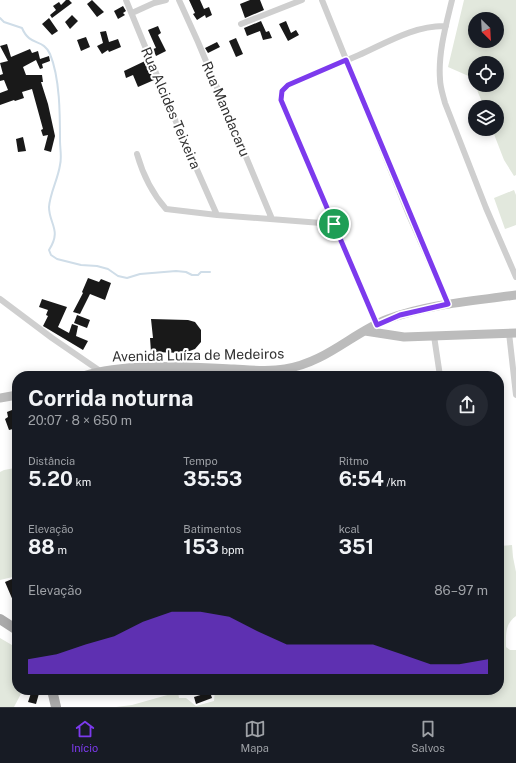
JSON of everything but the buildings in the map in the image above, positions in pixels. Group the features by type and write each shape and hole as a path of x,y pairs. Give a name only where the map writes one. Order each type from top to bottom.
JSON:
{"main road":[{"path":"0,619 12,626"},
{"path":"53,695 56,707"}],"street":[{"name":"Rua Alcides Teixeira","path":"126,0 179,129 217,215"},
{"path":"132,13 154,3 166,0"},
{"name":"Rua Mandacaru","path":"178,0 198,42 272,219"},
{"path":"241,24 302,0"},
{"path":"322,0 448,304"},
{"path":"452,0 446,26 440,66 440,79 445,103 486,208 516,277"},
{"path":"377,325 281,100 282,91 288,85 414,31 435,26 446,26"},
{"path":"137,154 142,172 149,186 166,209 217,215 334,224"},
{"name":"Avenida Luíza de Medeiros","path":"288,371 322,356 365,331 400,315 448,304 516,295"},
{"path":"0,298 52,338 103,371"},
{"path":"365,331 404,337 512,333 516,394"},
{"path":"434,336 439,371"},
{"name":"Avenida Luíza de Medeiros","path":"121,371 183,367 279,371"},
{"path":"0,398 12,396"}],"shaded area":[{"path":"464,0 516,0 516,175 514,176 504,160 495,136 504,136 504,100 481,100 478,92 504,92 504,56 468,56 468,76 448,67"},
{"path":"514,190 516,195 516,225 505,229 494,198"},
{"path":"12,469 12,577 0,580 0,472"},
{"path":"512,545 516,572 516,616 512,619 508,626 506,634 506,647 510,650 516,650 516,707 116,707 132,705 167,695 178,695 179,698 186,698 196,706 214,701 215,695 504,695 504,546"},
{"path":"0,638 12,645 12,695 20,695 14,707 0,707"}],"waterway":[{"path":"0,18 4,22 22,28 29,38 44,46 50,54 56,74 58,85 61,159 49,207 55,232 53,243 49,250 51,255 57,259 81,265 97,266 108,269 118,276 127,278 140,274 176,271 186,272 192,275 198,275 201,272 210,272"}],"route":[{"path":"346,60 409,214 448,304 400,315 377,325 334,224 281,100 281,96 282,91 288,85 346,60"}]}
